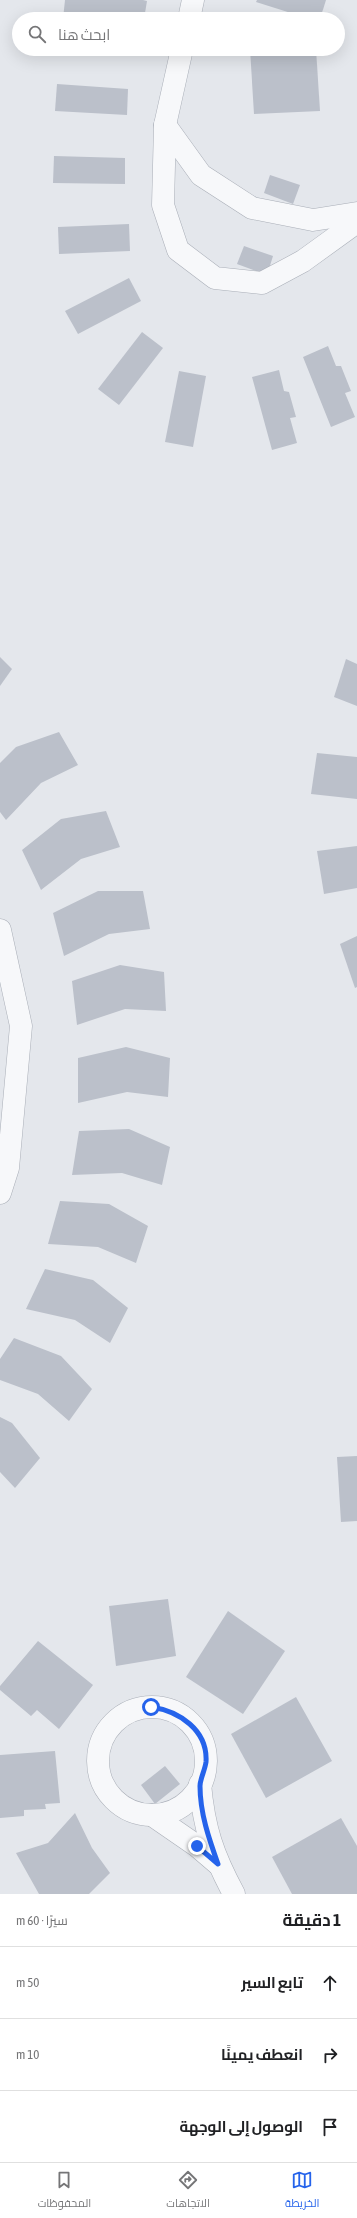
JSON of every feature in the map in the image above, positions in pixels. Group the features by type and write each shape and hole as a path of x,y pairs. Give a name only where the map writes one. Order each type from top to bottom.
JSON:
{"street":[{"path":"190,12 193,0"},
{"path":"180,56 165,125 163,205 178,250 215,278 262,283 303,261 357,222"},
{"path":"165,125 201,175 252,208 313,220 357,213"},
{"path":"0,930 20,1026 8,1168 0,1193"},
{"path":"151,1707 168,1709 183,1717 195,1729 203,1744 206,1761 200,1784 196,1792 184,1805 169,1813 152,1815 136,1813 121,1805 109,1793 101,1778 98,1761 100,1745 108,1730 120,1717 135,1710 151,1707"},
{"path":"200,1784 206,1826 218,1864 234,1894"},
{"path":"152,1815 186,1838 218,1864"}],"building":[{"path":"65,0 147,1 145,12 64,12"},
{"path":"257,0 326,0 322,12 288,12 256,2"},
{"path":"250,56 316,56 320,111 254,114"},
{"path":"57,84 128,89 127,115 55,111"},
{"path":"54,156 125,158 125,184 53,183"},
{"path":"270,175 300,185 293,204 264,193"},
{"path":"129,224 130,251 59,254 58,227"},
{"path":"244,246 273,256 267,275 237,264"},
{"path":"129,278 141,301 78,334 65,311"},
{"path":"142,332 163,348 119,405 98,389"},
{"path":"328,346 336,366 341,366 351,391 345,393 355,417 331,427 303,357"},
{"path":"279,370 284,391 289,392 296,417 290,418 297,443 272,450 252,377"},
{"path":"179,371 206,376 193,447 165,442"},
{"path":"0,657 12,669 0,686"},
{"path":"346,659 357,664 357,706 334,697"},
{"path":"59,732 78,765 41,783 6,820 0,812 0,763 16,747"},
{"path":"317,753 357,757 357,799 311,794"},
{"path":"106,811 120,847 81,859 41,890 22,850 61,819"},
{"path":"357,846 357,888 324,894 317,851"},
{"path":"98,891 143,891 150,929 109,934 64,956 53,913"},
{"path":"357,936 357,987 355,988 340,944"},
{"path":"120,965 164,972 166,1011 125,1009 77,1025 72,981"},
{"path":"126,1047 170,1058 168,1097 127,1092 78,1103 78,1058"},
{"path":"129,1129 170,1147 162,1185 122,1173 72,1175 79,1131"},
{"path":"60,1201 109,1204 148,1226 136,1263 98,1247 48,1244"},
{"path":"45,1269 93,1280 128,1308 110,1343 75,1320 26,1309"},
{"path":"14,1338 61,1356 92,1389 69,1421 38,1394 0,1380 0,1359"},
{"path":"0,1417 12,1423 40,1458 15,1488 0,1472"},
{"path":"357,1456 357,1521 341,1522 337,1457"},
{"path":"168,1599 176,1656 116,1666 109,1606"},
{"path":"228,1611 285,1651 243,1714 186,1677"},
{"path":"38,1641 93,1685 59,1729 37,1710 31,1716 0,1690 0,1686"},
{"path":"296,1697 332,1761 266,1798 231,1734"},
{"path":"55,1751 60,1803 45,1804 46,1809 24,1810 24,1816 0,1818 0,1755"},
{"path":"165,1766 180,1784 155,1804 141,1785"},
{"path":"75,1813 92,1848 110,1873 89,1894 39,1894 16,1853 48,1843"},
{"path":"341,1818 357,1846 357,1894 292,1894 272,1857"}],"route":[{"path":"151,1707 168,1709 183,1717 195,1729 203,1744 206,1761 200,1784 202,1805 211,1845 218,1864 197,1846"}]}
